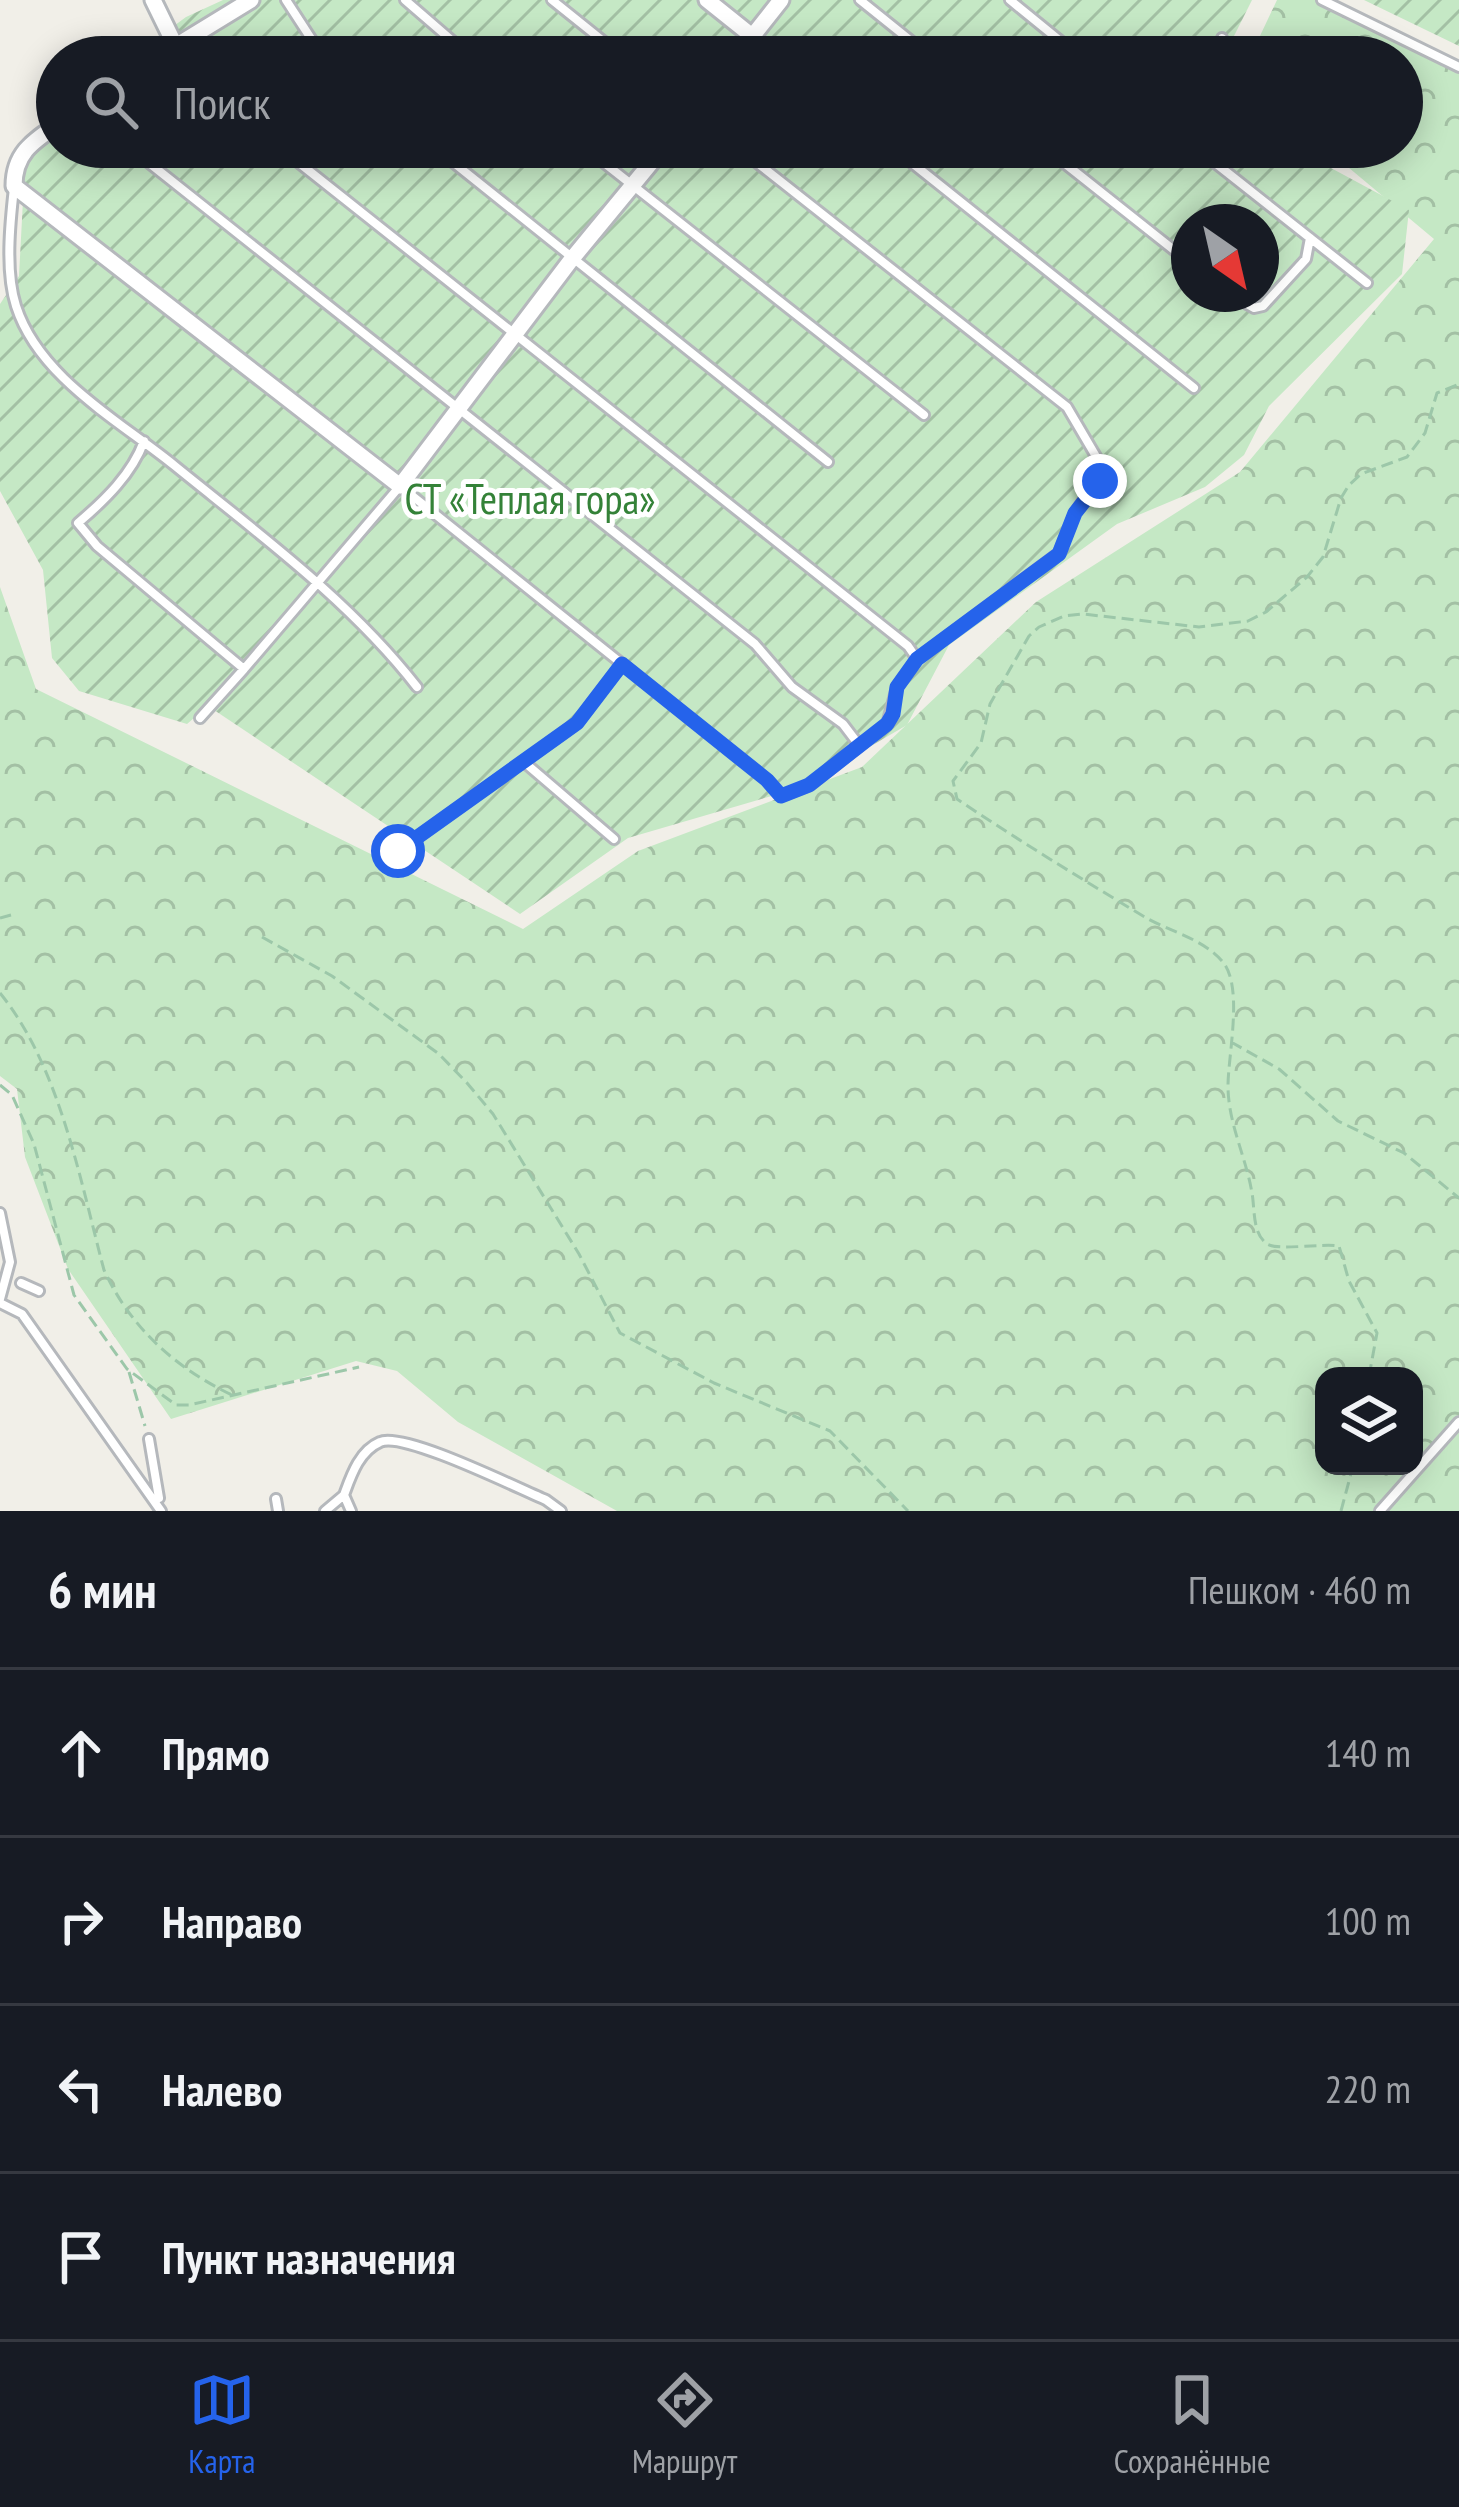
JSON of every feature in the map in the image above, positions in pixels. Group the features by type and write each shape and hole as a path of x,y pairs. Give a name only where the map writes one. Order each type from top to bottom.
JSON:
{"street":[{"path":"153,0 171,36"},
{"path":"200,36 251,0"},
{"path":"707,0 752,36 781,0"},
{"path":"36,139 19,157 14,186 400,486 646,168"}],"lane":[{"path":"286,0 309,36"},
{"path":"406,0 447,36"},
{"path":"552,0 597,36"},
{"path":"860,0 905,36"},
{"path":"1010,0 1054,36"},
{"path":"1322,0 1396,36"},
{"path":"1423,49 1459,67"},
{"path":"155,168 754,644 792,687 843,724 860,746"},
{"path":"306,168 908,646 917,659"},
{"path":"460,168 828,462"},
{"path":"611,168 924,416"},
{"path":"200,718 400,486 781,796 809,785 887,724 897,687 917,659 1059,554 1075,513 1105,470 1067,407 764,168"},
{"path":"918,168 1194,388"},
{"path":"1070,168 1171,248"},
{"path":"1222,168 1367,284"},
{"path":"14,186 12,286 28,331 52,364 318,584 380,640 418,687"},
{"path":"1279,289 1306,259 1310,238"},
{"path":"144,441 137,460 78,523 97,546 244,669"},
{"path":"398,851 577,723 622,664"},
{"path":"524,762 614,839"},
{"path":"0,1214 10,1262 0,1301 22,1314 161,1508"},
{"path":"21,1283 39,1291"},
{"path":"1380,1511 1459,1422"},
{"path":"148,1439 161,1508"},
{"path":"325,1511 344,1495 368,1451 390,1440 418,1445 554,1509"},
{"path":"344,1495 351,1511"},
{"path":"276,1499 278,1511"}],"path":[{"path":"1371,1367 1377,1333 1349,1281 1339,1246 1275,1247 1257,1231 1252,1187 1228,1091 1233,1000 1225,962 1205,946 1144,917 1029,848 957,800 952,781 981,743 990,704 1029,636 1039,627 1083,614 1199,627 1248,621 1266,612 1323,557 1349,485 1361,474 1406,457 1425,434 1437,394 1459,384"},
{"path":"0,918 11,915"},
{"path":"262,937 332,976 439,1054 467,1083 493,1114 579,1254 620,1333 714,1383 830,1431 908,1511"},
{"path":"0,993 58,1103 114,1293 172,1360 234,1396"},
{"path":"1231,1042 1279,1070 1338,1121 1404,1154 1459,1198"},
{"path":"0,1085 11,1095 34,1144 74,1295 128,1370 148,1439"},
{"path":"128,1370 176,1405 359,1367"},
{"path":"1341,1511 1351,1475"}],"green space":[{"path":"223,0 1252,0 1234,36 160,36 186,17"},
{"path":"1277,0 1326,0 1397,36 1260,36"},
{"path":"1364,0 1459,0 1459,46"},
{"path":"1423,49 1459,67 1459,1511 617,1511 458,1422 397,1371 356,1361 171,1419 68,1269 25,1157 17,1089 0,1076 0,587 36,689 523,929 638,851 862,767 1036,602 1240,472 1434,239 1349,168 1423,168"},
{"name":"СТ «Теплая гора»","path":"36,133 36,168 1331,168 1409,210 1402,274 1269,406 1244,455 1205,487 1117,524 949,645 907,725 799,788 628,838 520,914 208,706 187,724 79,691 52,658 43,570 0,491 0,304 19,276 26,143"}],"route":[{"path":"398,851 577,723 622,664 781,796 809,785 887,724 897,687 917,659 1059,554 1075,513 1100,481"}]}
